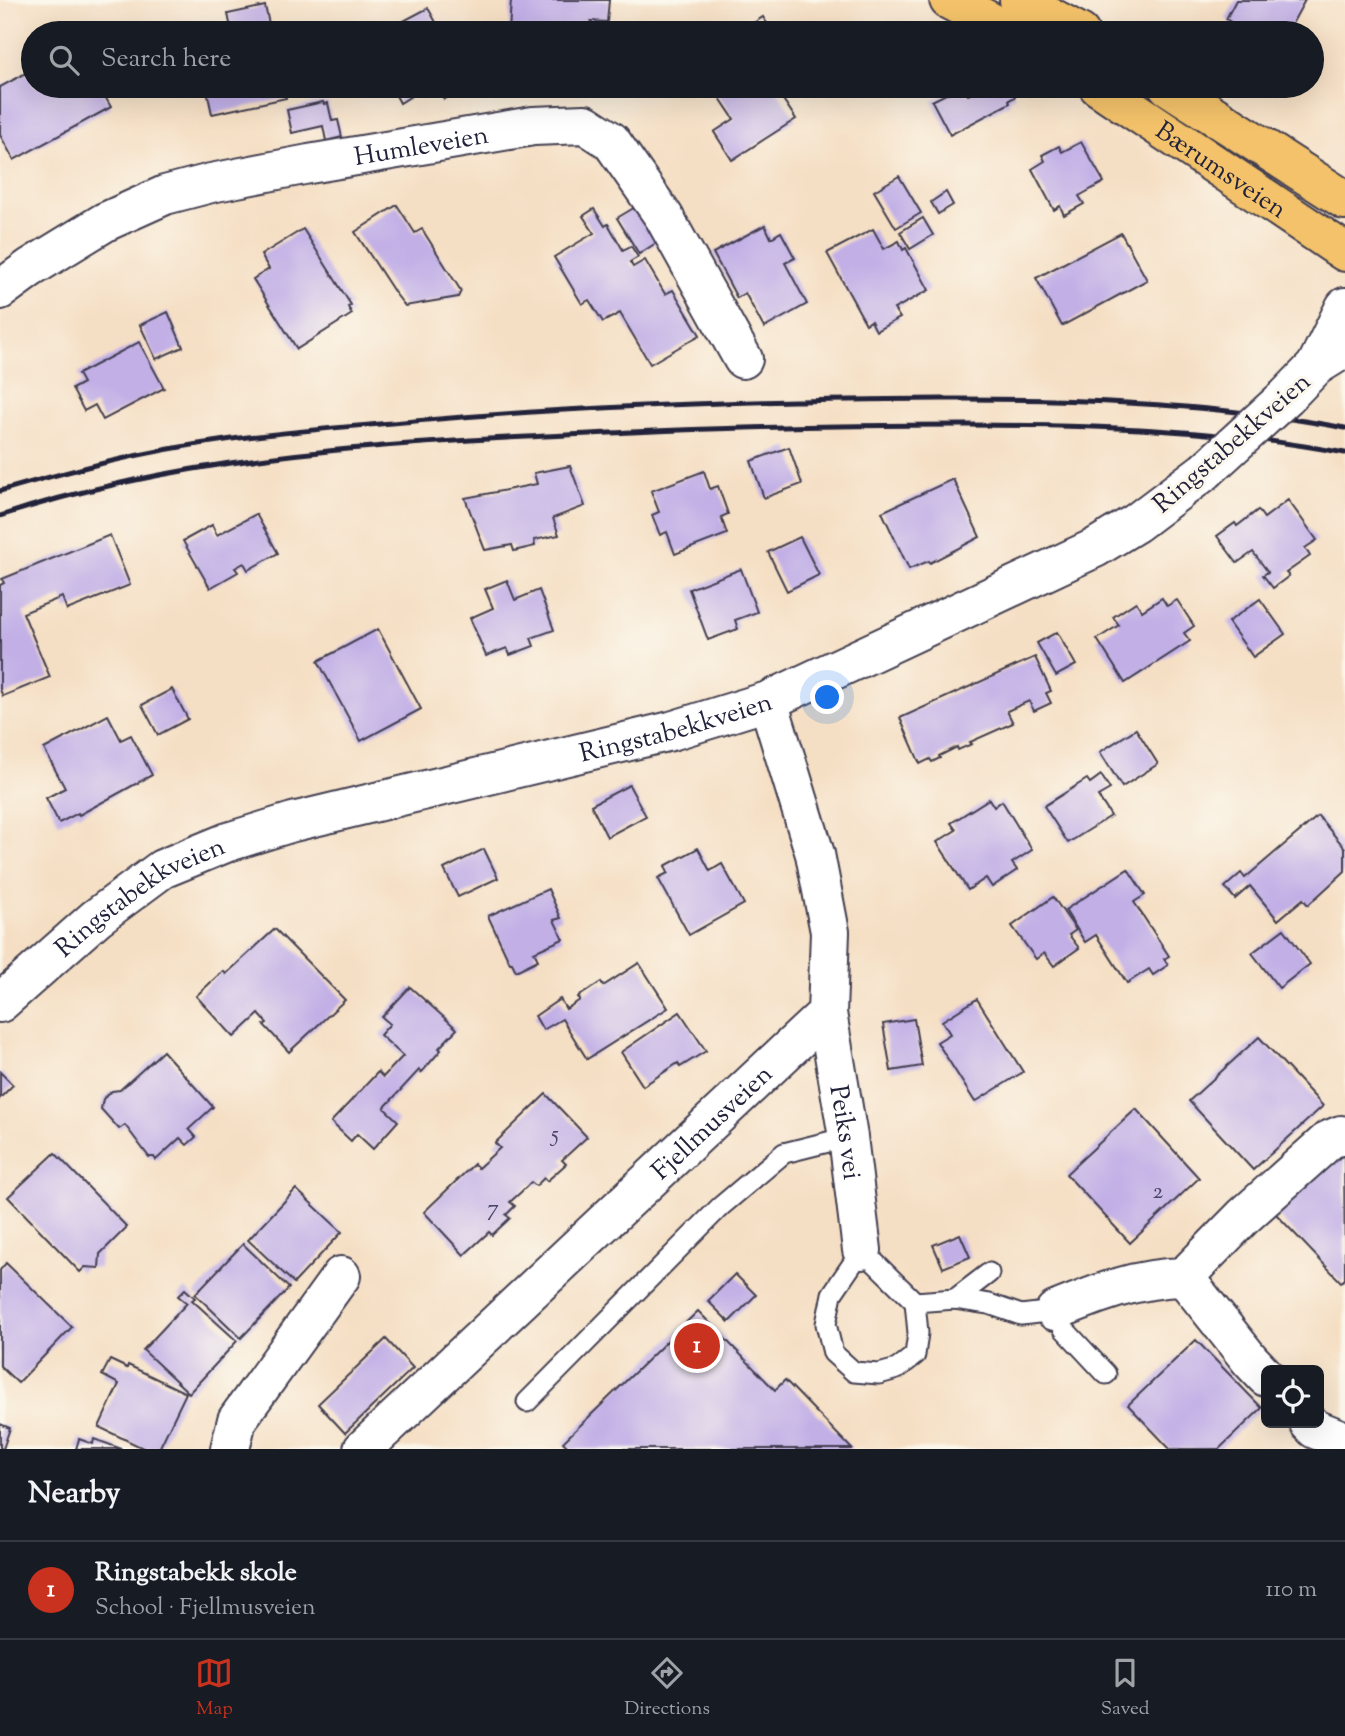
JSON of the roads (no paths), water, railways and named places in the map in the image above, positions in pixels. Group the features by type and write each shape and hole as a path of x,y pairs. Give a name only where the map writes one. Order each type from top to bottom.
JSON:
{"main road":[{"path":"949,0 989,21"},
{"name":"Bærumsveien","path":"1116,98 1345,252"},
{"name":"Bærumsveien","path":"1187,98 1345,200"}],"street":[{"name":"Humleveien","path":"0,290 30,268 105,222 165,195 223,180 533,126 585,124 611,141 664,216 743,359"},
{"name":"Ringstabekkveien","path":"0,1003 96,918 162,869 228,842 293,822 671,731 768,701 1096,548 1145,517 1205,471 1331,357 1345,307"},
{"path":"768,701 815,854 830,932 827,1013"},
{"name":"Peiks vei","path":"827,1013 848,1137 862,1250"},
{"name":"Fjellmusveien","path":"363,1449 827,1013"},
{"path":"1055,1311 1110,1289 1156,1278 1184,1277 1243,1217 1329,1140 1345,1136"},
{"path":"230,1449 237,1420 341,1276"},
{"path":"1184,1277 1261,1372"},
{"path":"1314,1428 1345,1441"}],"lane":[{"path":"527,1402 720,1207 784,1153 848,1137"},
{"path":"862,1250 915,1302 918,1333 915,1355 897,1369 879,1374 854,1372 833,1353 826,1324 832,1294 862,1250"},
{"path":"956,1300 989,1273"},
{"path":"915,1302 956,1300 989,1304 1021,1315 1055,1311 1064,1329 1106,1374"}],"railway":[{"path":"0,491 136,456 243,438 462,417 652,406 864,400 1071,401 1208,409 1345,428"},
{"path":"0,516 76,494 154,476 233,463 393,445 632,432 840,426 1061,426 1250,438 1345,453"}],"place":[{"name":"Ringstabekk skole","path":"697,1346"}]}
